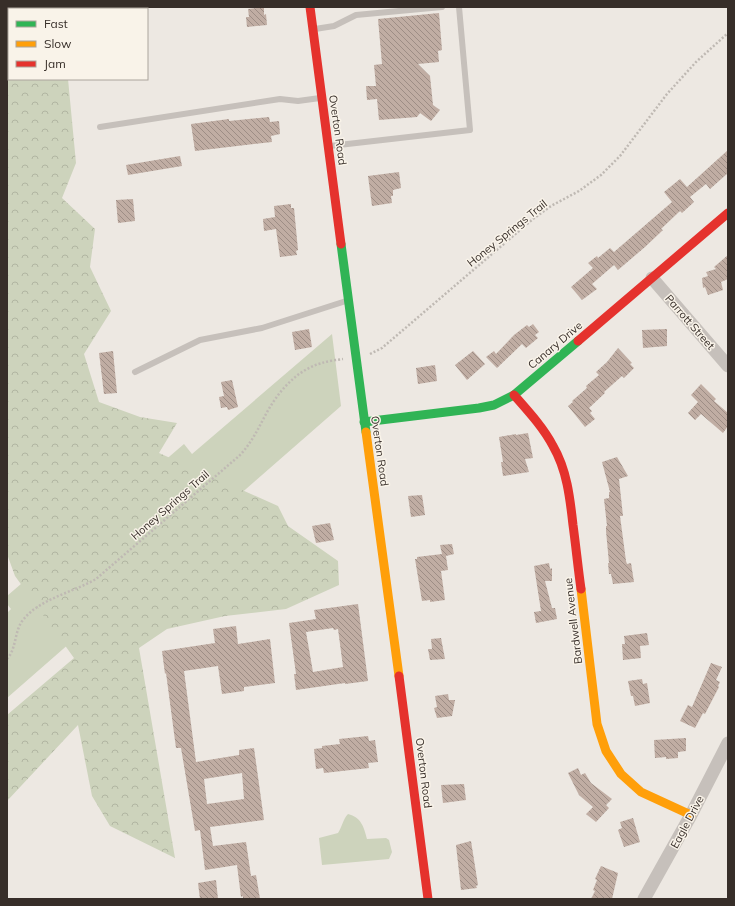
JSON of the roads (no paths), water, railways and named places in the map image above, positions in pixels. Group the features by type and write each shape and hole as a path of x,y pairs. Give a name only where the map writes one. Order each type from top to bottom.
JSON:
{"street":[{"name":"Overton Road","path":"310,7 428,899"},
{"name":"Canary Drive","path":"364,422 479,408 494,405 514,395 728,213"},
{"name":"Parrott Street","path":"652,278 728,366"},
{"name":"Bardwell Avenue","path":"514,395 539,423 551,442 562,465 569,493 597,724 606,751 621,774 641,792 691,815"},
{"name":"Eagle Drive","path":"644,899 691,815 728,743"}],"lane":[{"path":"313,29 334,26 356,15 442,7"},
{"path":"328,146 470,130 459,7"},
{"path":"100,127 280,99 298,102 322,98"},
{"path":"135,372 200,340 262,328 348,301"}]}
